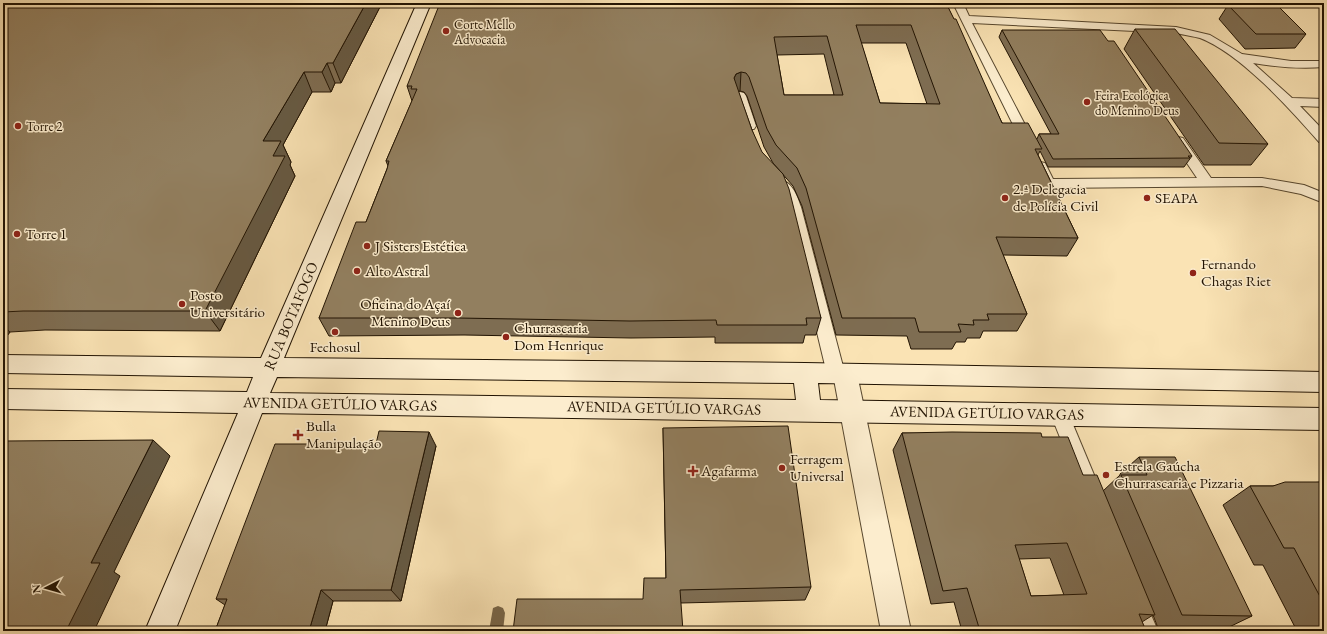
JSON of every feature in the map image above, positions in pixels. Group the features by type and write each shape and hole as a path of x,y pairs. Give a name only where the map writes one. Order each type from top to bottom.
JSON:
{"main road":[{"name":"RUA BOTAFOGO","path":"160,631 254,402 424,3"},
{"path":"3,364 805,373 1324,382"},
{"path":"805,373 810,410"},
{"path":"841,374 852,411 896,631"},
{"name":"AVENIDA GETÚLIO VARGAS","path":"3,399 810,410 1324,419"}],"lane":[{"path":"958,3 1049,184 1262,182 1304,190 1324,198"},
{"path":"965,19 1176,30 1204,37 1236,56 1290,102 1324,139"},
{"path":"1101,26 1109,39"},
{"path":"1236,56 1276,64 1304,66 1324,64"},
{"path":"740,96 754,141"},
{"path":"1290,102 1324,103"},
{"path":"1171,130 1207,182"},
{"path":"771,172 786,190 794,207 841,374"},
{"path":"1060,415 1098,508"},
{"path":"1130,588 1148,631"}],"building":[{"path":"3,3 366,3 333,63 327,63 322,72 304,72 263,141 281,141 273,156 285,156 205,311 3,312"},
{"path":"440,3 946,3 954,19 956,19 1002,123 1028,123 1042,149 1035,149 1078,238 996,237 1027,314 987,314 989,320 973,320 974,325 958,324 961,332 919,332 915,318 842,318 806,188 797,168 776,145 767,129 749,77 746,73 741,72 736,74 734,78 752,130 762,152 783,174 789,189 821,318 806,318 807,325 717,325 716,320 630,321 458,318 319,318 356,222 366,222 387,169 389,161 386,161 417,89 411,89 412,86 407,86","holes":["856,25 911,25 940,104 880,103","827,36 843,95 784,95 774,37"]},
{"path":"1228,5 1277,5 1306,34 1256,34"},
{"path":"1135,29 1175,29 1268,144 1219,143"},
{"name":"Feira Ecológica do Menino Deus","path":"1002,30 1100,30 1108,41 1114,41 1192,156 1188,156 1190,158 1053,159 1039,134 1059,134"},
{"path":"788,426 811,587 680,590 683,631 513,631 517,599 643,599 644,578 666,578 663,428"},
{"path":"379,431 429,432 391,590 321,590 309,631 215,631 227,599 216,599 275,444 376,444"},
{"path":"902,433 1041,433 1042,437 1068,437 1083,475 1097,475 1155,615 1139,614 1146,631 980,631 967,588 943,591","holes":["1067,543 1087,594 1031,596 1015,545"]},
{"path":"153,440 91,563 100,563 66,631 3,631 3,441"},
{"path":"1139,457 1175,457 1252,616 1182,615 1121,475 1147,475"},
{"path":"1285,482 1324,482 1324,604 1294,548 1284,548 1250,486 1273,486"}],"waterway":[{"path":"496,631 498,613"}],"place":[{"name":"Corte Mello Advocacia","path":"446,31"},
{"name":"Feira Ecológica do Menino Deus","path":"1087,102"},
{"name":"Torre 2","path":"18,126"},
{"name":"2.ª Delegacia de Polícia Civil","path":"1005,198"},
{"name":"SEAPA","path":"1147,198"},
{"name":"Torre 1","path":"17,234"},
{"name":"J Sisters Estética","path":"367,246"},
{"name":"Alto Astral","path":"357,271"},
{"name":"Fernando Chagas Riet","path":"1193,273"},
{"name":"Posto Universitário","path":"182,304"},
{"name":"Oficina do Açaí Menino Deus","path":"458,313"},
{"name":"Fechosul","path":"335,332"},
{"name":"Churrascaria Dom Henrique","path":"506,337"},
{"name":"Bulla Manipulação","path":"298,435"},
{"name":"Ferragem Universal","path":"782,468"},
{"name":"Agafarma","path":"693,471"},
{"name":"Estrela Gaúcha Churrascaria e Pizzaria","path":"1106,475"}]}
